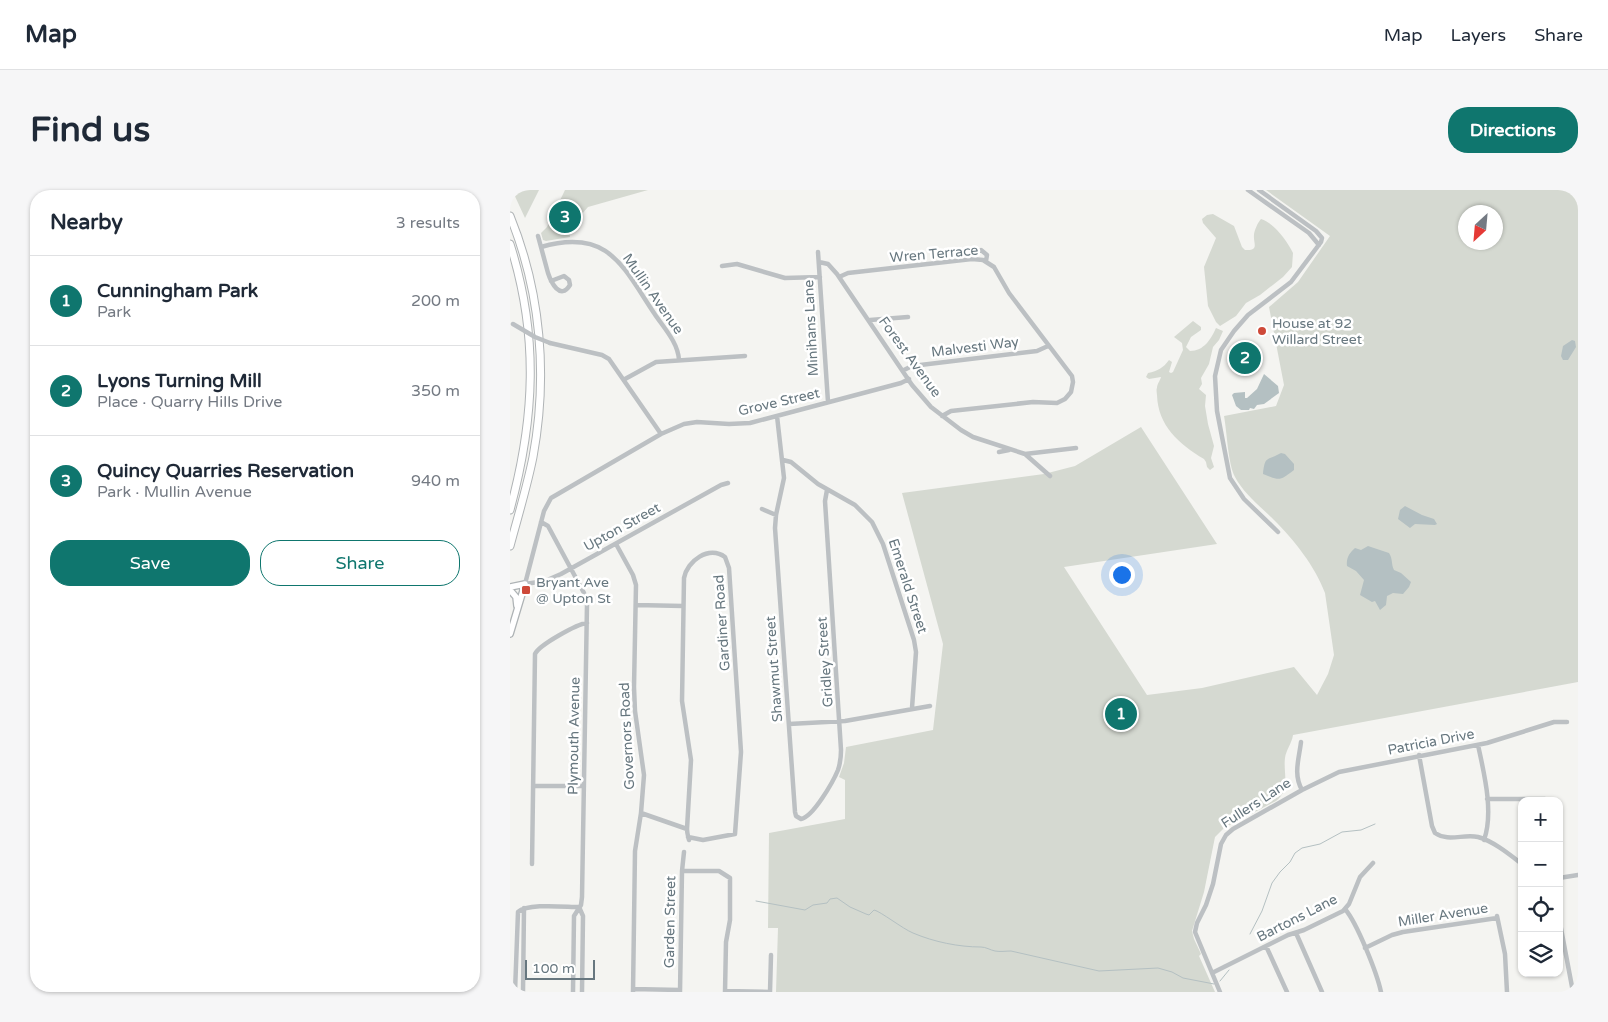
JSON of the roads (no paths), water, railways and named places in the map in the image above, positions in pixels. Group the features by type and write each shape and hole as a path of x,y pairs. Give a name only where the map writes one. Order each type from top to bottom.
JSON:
{"highway":[{"path":"510,216 524,255 535,304 541,379 540,406 533,455 510,546"},
{"path":"510,226 522,265 531,305 537,379 532,438 510,528"},
{"path":"510,244 525,302 530,344 531,377 530,411 526,444 510,510"},
{"path":"510,257 518,286 523,320 527,377 523,435 510,496"}],"main road":[{"path":"516,611 516,600 510,588 525,584"},
{"path":"510,634 525,584"}],"street":[{"path":"1248,190 1309,233 1319,245"},
{"path":"1259,190 1321,236 1322,239 1291,282 1248,315 1234,331 1223,346 1215,372 1214,388 1217,411 1230,478 1244,499 1278,532"},
{"path":"538,236 551,280 556,289 561,291 567,290 570,285 567,277 562,276 551,280"},
{"name":"Mullin Avenue","path":"541,247 564,242 582,242 598,247 613,256 624,268 675,345 679,360"},
{"path":"972,259 974,253 981,250 987,253 986,261"},
{"name":"Minihans Lane","path":"818,252 828,402"},
{"name":"Wren Terrace","path":"839,277 848,273 972,259 986,261 994,267 1009,293 1072,376 1072,388 1069,394 1062,401 1054,404 1033,402 951,411 942,416"},
{"name":"Forest Avenue","path":"819,262 828,264 839,277 909,379 924,399 942,416 969,436 1025,454 1050,476"},
{"path":"722,266 737,264 785,278 820,277"},
{"path":"870,320 908,317"},
{"path":"511,323 550,343 605,356 612,361 661,434"},
{"name":"Malvesti Way","path":"904,370 912,366 1037,351 1048,346"},
{"path":"625,379 653,363 745,356"},
{"name":"Grove Street","path":"541,522 550,498 661,434 690,422 744,424 909,379"},
{"name":"Shawmut Street","path":"777,416 784,482 775,525 795,812 796,816 801,819"},
{"path":"1025,454 1076,448"},
{"path":"999,452 1011,450"},
{"name":"Emerald Street","path":"783,460 789,461 818,484 859,508 872,522 882,539 914,640 916,652 912,708"},
{"name":"Upton Street","path":"525,584 545,581 570,569 721,485 728,483"},
{"name":"Gridley Street","path":"801,819 811,814 836,773 841,750 841,722 825,501 827,490"},
{"path":"762,509 776,515"},
{"path":"525,584 541,522"},
{"name":"Plymouth Avenue","path":"541,522 548,526 586,600 582,897 579,908 574,916 573,992"},
{"name":"Governors Road","path":"616,544 634,578 636,605 635,711 644,775 635,852 632,991"},
{"name":"Gardiner Road","path":"709,553 717,553 725,557 729,568 741,747 735,834 703,840 688,838 686,829 691,760 682,701 683,606 684,575 690,564 709,553"},
{"path":"636,605 683,606"},
{"path":"532,864 536,652 580,625 587,623"},
{"path":"789,724 841,722 930,706"},
{"name":"Patricia Drive","path":"1302,790 1339,772 1478,745 1554,722 1567,722"},
{"name":"Fullers Lane","path":"1220,992 1195,932 1213,884 1218,851 1228,833 1237,826 1302,790 1296,776 1301,742"},
{"path":"1478,745 1487,799 1487,827 1484,840"},
{"path":"1419,756 1432,826 1435,833 1446,837 1472,836 1484,840 1518,861"},
{"path":"533,786 584,786"},
{"path":"1487,799 1518,799"},
{"path":"641,813 686,829"},
{"name":"Garden Street","path":"680,991 684,852"},
{"name":"Bartons Lane","path":"1212,973 1345,909 1350,902 1360,877 1373,863"},
{"path":"682,871 719,870 730,878 730,917 726,942 725,991 770,992 771,955"},
{"path":"1563,877 1578,875"},
{"path":"515,992 516,916 519,910 524,908 579,908"},
{"path":"523,992 524,908"},
{"name":"Plymouth Avenue","path":"579,908 583,916 582,992"},
{"path":"1345,909 1351,917 1365,948 1381,992"},
{"name":"Miller Avenue","path":"1365,948 1392,935 1403,932 1497,916 1505,954 1507,992"},
{"path":"1562,932 1573,992"},
{"path":"1296,933 1322,992"},
{"path":"1266,946 1287,992"},
{"path":"632,991 680,991"}],"waterway":[{"path":"1250,934 1262,911 1272,883 1290,862 1295,853 1302,848 1320,844 1342,832 1361,830 1375,824"},
{"path":"756,901 805,910 813,905 827,903 830,899 837,898 850,907 866,914 869,915 874,910 881,913 913,933 929,939 964,946 983,947 997,951 1011,951 1099,971 1158,968 1183,978 1214,984"},
{"path":"1220,981 1229,970"}],"place":[{"name":"Quincy Quarries Reservation","path":"565,217"},
{"name":"House at 92 Willard Street","path":"1262,331"},
{"name":"Lyons Turning Mill","path":"1245,358"},
{"name":"Bryant Ave @ Upton St","path":"526,590"},
{"name":"Cunningham Park","path":"1121,714"}]}
